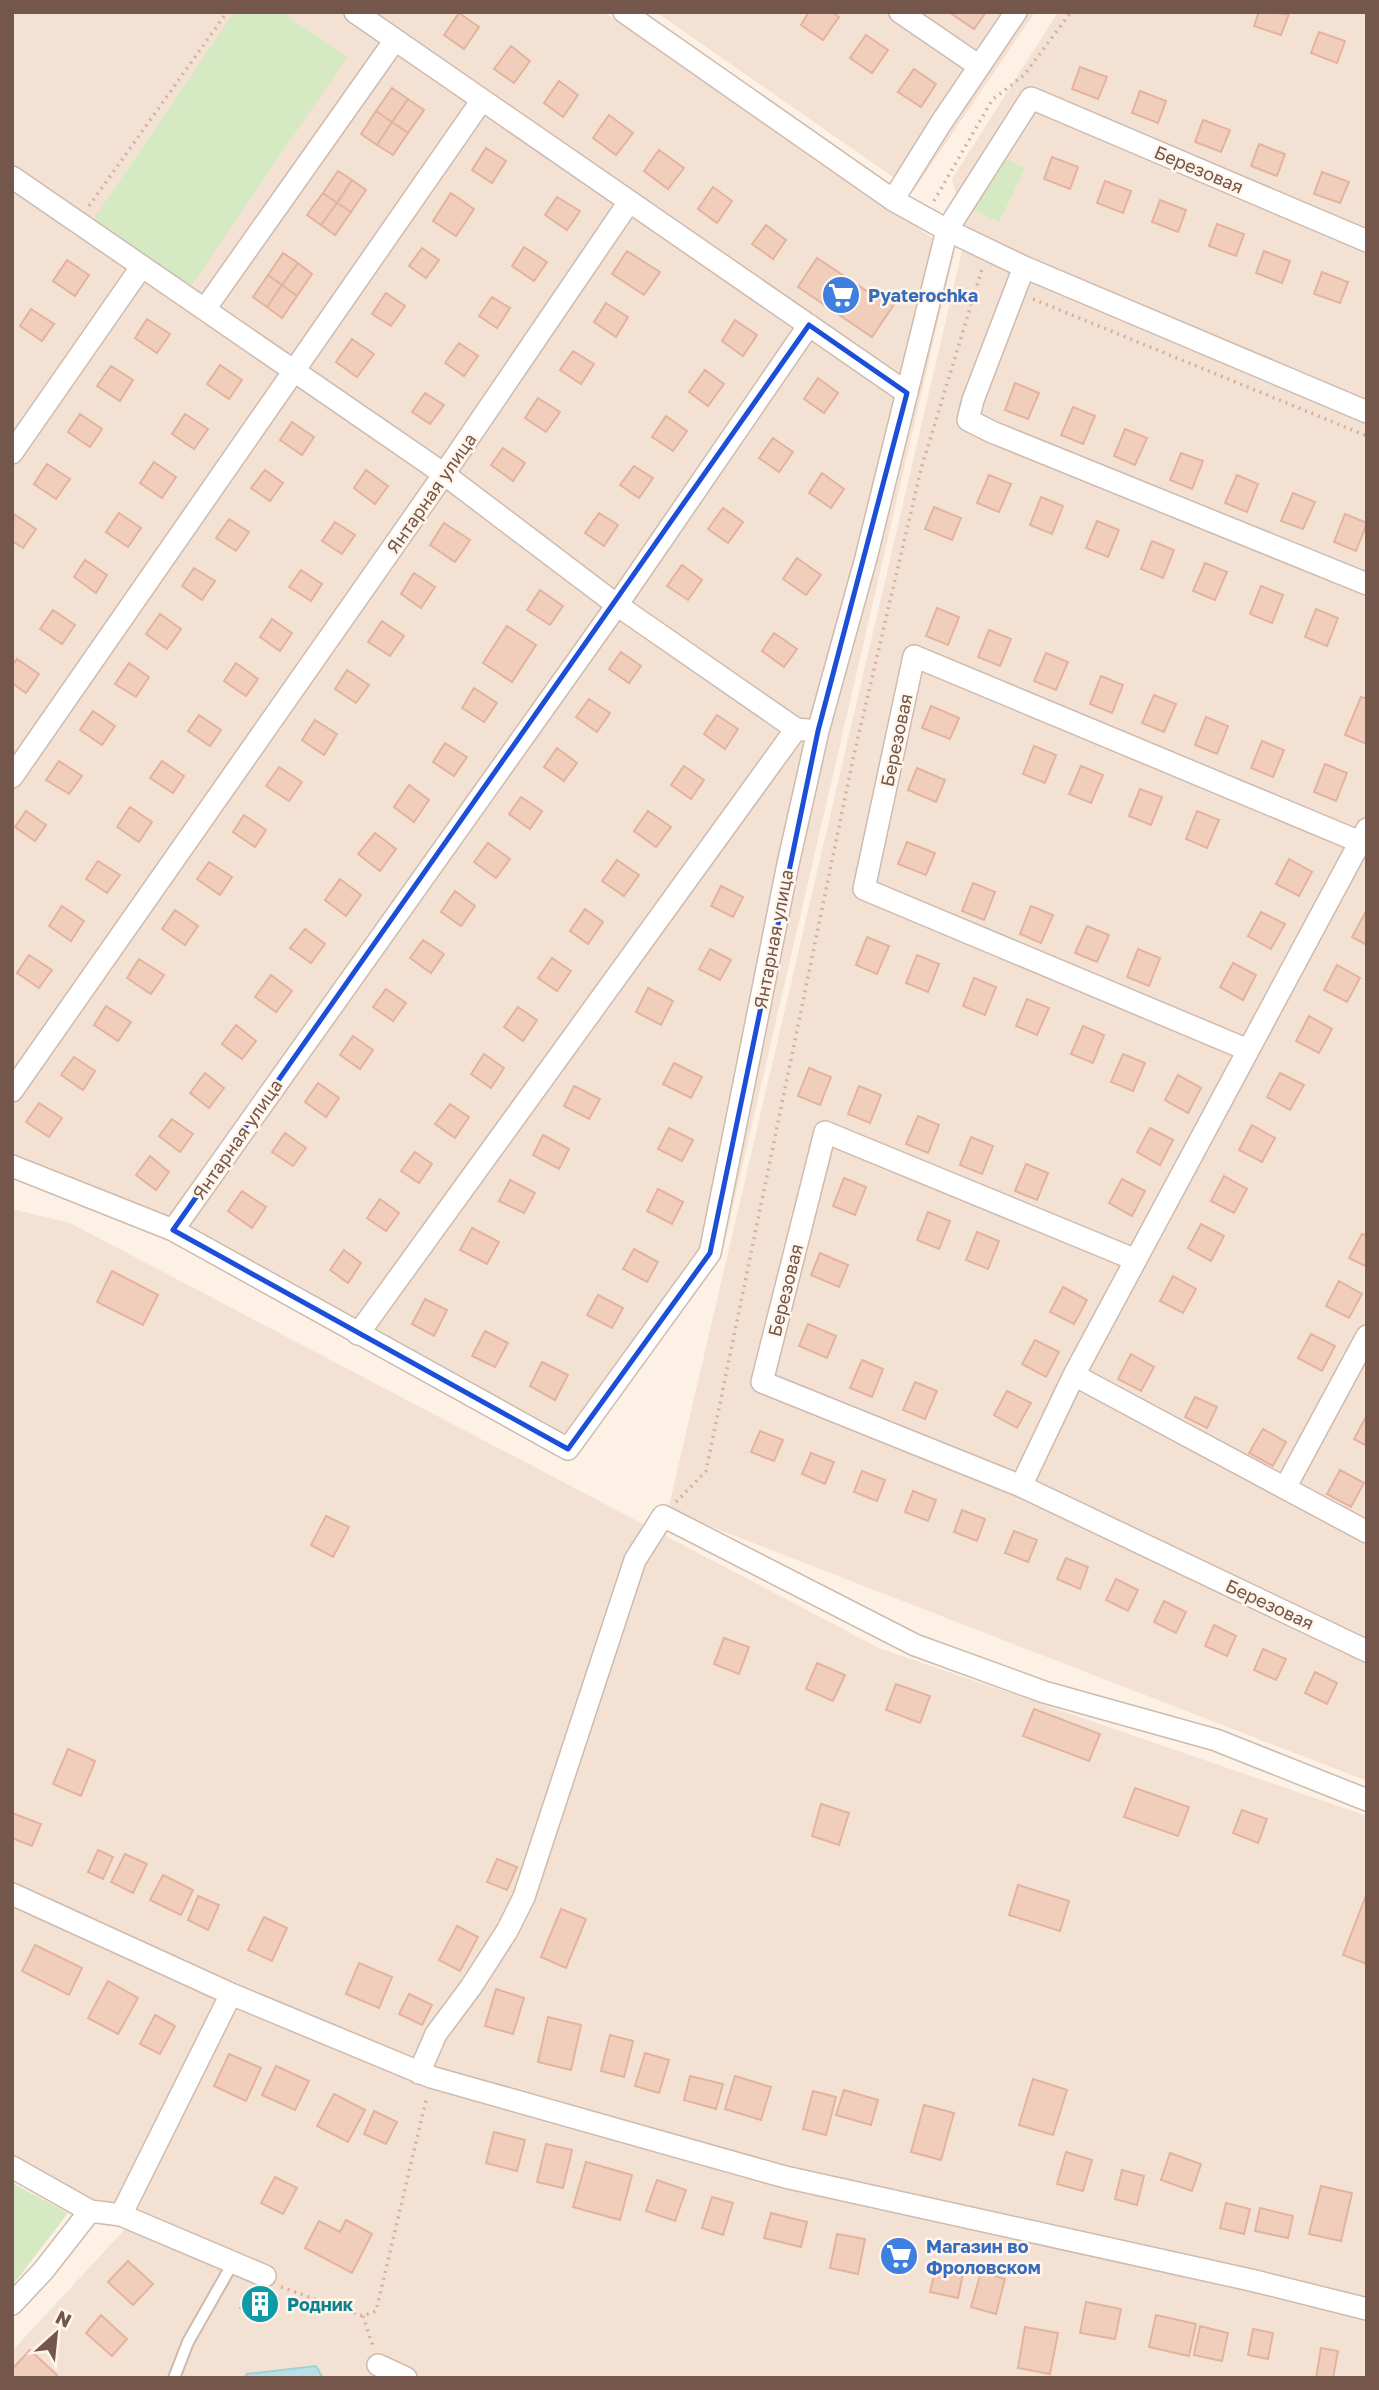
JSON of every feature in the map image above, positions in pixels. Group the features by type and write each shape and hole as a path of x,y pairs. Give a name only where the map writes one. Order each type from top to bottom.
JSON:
{"street":[{"path":"355,12 907,393"},
{"path":"624,12 893,200 924,218 1024,267 1367,412"},
{"path":"901,12 979,66"},
{"path":"893,200 1016,12"},
{"path":"205,309 395,40"},
{"name":"Янтарная улица","path":"807,730 358,1334 568,1449 710,1253 788,864 807,730 866,558 947,230 1031,98"},
{"name":"Березовая","path":"1031,98 1367,241"},
{"path":"12,777 482,100"},
{"path":"12,177 444,474 617,605 807,730"},
{"name":"Янтарная улица","path":"12,1091 444,474 629,202"},
{"path":"12,453 142,266"},
{"path":"1024,267 968,420 1367,584"},
{"name":"Янтарная улица","path":"173,1230 617,605 808,325"},
{"name":"Березовая","path":"1021,1486 1074,1375 1136,1260 1363,835 914,656 864,889 1248,1050"},
{"name":"Березовая","path":"1136,1260 825,1132 762,1382 1021,1486 1367,1651"},
{"path":"12,1166 173,1230 358,1334"},
{"path":"1285,1488 1367,1336"},
{"path":"1074,1375 1367,1532"},
{"path":"425,2075 436,2034 471,1987 507,1931 524,1897 635,1560 663,1516 915,1645 1044,1692 1216,1740 1367,1800"},
{"path":"12,1894 231,1994 425,2075 785,2177 1255,2281 1367,2309"},
{"path":"121,2215 231,1994"},
{"path":"12,2168 90,2211 121,2215 265,2276"},
{"path":"12,2304 43,2271 90,2211"},
{"path":"379,2365 406,2378"}],"lane":[{"path":"174,2378 188,2342 234,2261"}],"path":[{"path":"78,222 227,12"},
{"path":"924,218 992,100 1024,75 1071,12"},
{"path":"663,1516 706,1471 853,759 921,469 984,260"},
{"path":"1015,291 1367,436"},
{"path":"265,2276 287,2290 363,2316 376,2311 425,2075"},
{"path":"363,2316 379,2365"}],"highlighted area":[{"path":"809,325 907,393 818,731 710,1253 568,1449 173,1230"}],"shaded area":[{"path":"12,12 604,12 954,253 721,1258 573,1459 150,1228 12,1175"},
{"path":"656,12 1035,12 913,191"},
{"path":"1058,12 1367,12 1367,1781 668,1510 966,234 952,179"},
{"path":"12,1209 70,1223 879,1648 1367,1816 1367,2378 12,2378 12,2351 127,2227 12,2165"}],"green space":[{"path":"234,12 282,12 347,57 191,286 93,220"},
{"path":"997,155 1025,168 999,222 971,209"},
{"path":"12,2183 68,2213 12,2286"}],"water":[{"path":"316,2366 323,2378 244,2378 247,2374"}],"building":[{"path":"809,12 832,12 839,17 823,40 801,25"},
{"path":"986,12 974,29 952,14"},
{"path":"1259,12 1289,14 1281,35 1254,26"},
{"path":"459,13 479,27 464,49 444,35"},
{"path":"1319,32 1345,41 1337,63 1311,53"},
{"path":"866,35 888,50 872,73 850,58"},
{"path":"511,46 530,61 514,83 494,69"},
{"path":"1080,67 1107,77 1098,99 1072,89"},
{"path":"914,69 936,84 921,107 898,92"},
{"path":"559,81 578,95 563,117 544,103"},
{"path":"392,88 408,99 392,122 376,111"},
{"path":"1140,91 1166,101 1158,123 1132,113"},
{"path":"408,99 424,110 408,133 392,122"},
{"path":"376,111 392,122 377,145 361,134"},
{"path":"609,115 633,133 616,155 593,138"},
{"path":"1203,120 1230,130 1221,152 1195,142"},
{"path":"392,122 408,133 393,155 377,145"},
{"path":"1259,144 1285,154 1277,176 1251,166"},
{"path":"486,148 506,161 492,183 472,170"},
{"path":"659,150 684,168 668,189 644,171"},
{"path":"1052,157 1078,167 1070,189 1044,179"},
{"path":"338,171 352,180 337,203 323,193"},
{"path":"1322,172 1349,182 1340,203 1314,194"},
{"path":"352,180 366,190 351,212 337,203"},
{"path":"1105,181 1131,191 1123,213 1097,203"},
{"path":"713,187 732,201 717,223 698,209"},
{"path":"323,193 337,203 321,225 307,215"},
{"path":"451,193 474,209 456,236 433,221"},
{"path":"557,197 580,211 567,230 545,215"},
{"path":"1160,200 1186,210 1178,232 1152,222"},
{"path":"337,203 351,212 335,235 321,225"},
{"path":"1217,224 1244,234 1236,256 1209,246"},
{"path":"766,225 786,240 773,259 752,244"},
{"path":"524,247 547,262 534,281 512,266"},
{"path":"422,248 439,260 426,278 409,266"},
{"path":"627,251 660,272 644,295 612,274"},
{"path":"1264,251 1290,261 1282,283 1256,273"},
{"path":"283,253 298,263 282,285 268,275"},
{"name":"Pyaterochka","path":"817,258 879,299 884,291 897,300 872,337 798,287"},
{"path":"67,260 89,275 75,296 53,281"},
{"path":"298,263 312,274 297,296 282,285"},
{"path":"1322,272 1348,282 1340,303 1314,294"},
{"path":"268,275 282,285 267,307 253,297"},
{"path":"282,285 297,296 282,318 267,307"},
{"path":"386,293 405,306 391,326 372,314"},
{"path":"492,297 510,308 497,328 479,316"},
{"path":"606,303 628,317 616,337 594,322"},
{"path":"31,309 54,324 42,341 20,326"},
{"path":"147,319 170,334 157,353 135,338"},
{"path":"735,320 757,335 743,356 722,341"},
{"path":"352,339 374,354 357,377 336,362"},
{"path":"459,343 478,356 464,376 445,363"},
{"path":"573,351 594,364 581,384 560,370"},
{"path":"220,365 242,380 229,399 207,384"},
{"path":"111,366 133,380 120,401 97,386"},
{"path":"705,370 724,384 708,406 689,392"},
{"path":"818,378 838,393 824,413 804,399"},
{"path":"1015,383 1039,393 1028,419 1005,410"},
{"path":"425,393 444,405 430,424 412,412"},
{"path":"538,398 560,412 546,432 525,418"},
{"path":"1073,407 1095,416 1083,444 1061,435"},
{"path":"80,414 102,429 90,447 68,432"},
{"path":"185,414 208,429 194,449 172,434"},
{"path":"666,416 687,431 673,451 652,437"},
{"path":"292,422 314,437 302,455 280,440"},
{"path":"1125,429 1147,438 1135,465 1114,456"},
{"path":"773,438 793,452 779,472 759,458"},
{"path":"503,448 525,463 513,481 491,465"},
{"path":"1181,453 1203,461 1192,489 1170,480"},
{"path":"154,462 176,477 162,498 140,483"},
{"path":"47,464 70,479 56,499 34,484"},
{"path":"634,466 653,478 639,498 620,485"},
{"path":"265,470 283,483 270,501 251,488"},
{"path":"366,470 388,486 375,504 354,488"},
{"path":"822,473 844,489 831,508 809,493"},
{"path":"989,475 1011,484 999,512 977,503"},
{"path":"1237,475 1258,484 1247,512 1225,503"},
{"path":"1293,493 1315,502 1303,529 1281,521"},
{"path":"1041,497 1063,506 1052,534 1030,525"},
{"path":"934,507 961,518 952,540 925,529"},
{"path":"723,508 743,522 728,543 708,529"},
{"path":"119,513 141,528 128,547 106,532"},
{"path":"599,513 618,525 604,546 585,533"},
{"path":"14,514 36,529 23,548 12,541"},
{"path":"1345,514 1367,523 1356,551 1334,542"},
{"path":"229,519 249,532 236,551 216,538"},
{"path":"1097,521 1119,530 1108,557 1086,548"},
{"path":"335,522 355,535 342,554 322,541"},
{"path":"444,523 470,540 455,562 430,545"},
{"path":"1152,541 1174,550 1163,578 1141,569"},
{"path":"797,558 821,575 806,595 783,579"},
{"path":"85,560 107,575 96,593 74,577"},
{"path":"1205,563 1227,572 1215,600 1193,591"},
{"path":"682,565 702,580 688,600 667,586"},
{"path":"194,568 215,581 202,600 182,586"},
{"path":"301,570 322,584 311,601 289,587"},
{"path":"414,573 435,587 421,608 401,594"},
{"path":"1261,586 1283,595 1272,623 1250,614"},
{"path":"540,590 563,606 550,625 527,610"},
{"path":"937,608 959,617 948,645 926,636"},
{"path":"1316,609 1338,618 1327,646 1305,637"},
{"path":"53,610 75,625 62,644 40,629"},
{"path":"160,614 181,629 167,649 146,634"},
{"path":"272,619 292,633 280,651 260,637"},
{"path":"382,621 404,636 390,656 368,642"},
{"path":"507,626 536,645 512,682 483,663"},
{"path":"989,630 1011,639 1000,666 978,657"},
{"path":"774,633 797,649 784,667 762,651"},
{"path":"621,652 641,666 629,683 609,669"},
{"path":"1046,653 1068,662 1056,690 1034,681"},
{"path":"17,659 39,674 26,693 12,683 12,666"},
{"path":"129,663 149,677 136,697 115,684"},
{"path":"236,663 258,679 246,696 224,681"},
{"path":"347,670 369,685 356,703 335,689"},
{"path":"1101,676 1123,685 1112,713 1090,704"},
{"path":"474,688 497,703 484,722 462,708"},
{"path":"1154,695 1176,704 1164,732 1142,723"},
{"path":"1361,697 1367,699 1367,744 1345,735"},
{"path":"589,699 610,713 597,732 576,717"},
{"path":"931,706 959,718 950,739 922,728"},
{"path":"93,711 115,726 102,745 80,730"},
{"path":"199,715 221,730 210,746 188,731"},
{"path":"717,715 738,729 725,749 704,734"},
{"path":"1206,717 1228,726 1217,754 1195,745"},
{"path":"315,720 337,734 324,755 302,740"},
{"path":"1262,741 1284,750 1273,777 1251,768"},
{"path":"445,743 467,757 454,776 433,762"},
{"path":"1034,746 1056,755 1045,783 1023,774"},
{"path":"557,748 577,763 564,781 544,767"},
{"path":"59,761 82,776 69,794 46,780"},
{"path":"162,761 184,776 173,793 150,778"},
{"path":"1325,764 1347,773 1336,801 1314,792"},
{"path":"684,766 704,780 691,799 671,785"},
{"path":"1081,766 1103,775 1091,803 1069,794"},
{"path":"279,767 302,782 289,801 266,786"},
{"path":"917,768 945,780 936,802 908,790"},
{"path":"409,785 429,800 414,822 394,807"},
{"path":"1140,789 1162,797 1151,825 1129,816"},
{"path":"521,797 542,811 530,829 509,814"},
{"path":"130,807 152,822 139,842 117,827"},
{"path":"26,811 46,825 35,841 15,827"},
{"path":"648,811 671,827 656,847 634,831"},
{"path":"1197,811 1219,820 1207,848 1186,839"},
{"path":"244,815 266,830 255,847 233,832"},
{"path":"375,833 396,849 380,871 358,854"},
{"path":"907,842 935,853 926,875 898,864"},
{"path":"488,843 510,859 496,878 474,862"},
{"path":"1289,859 1312,872 1299,896 1276,884"},
{"path":"617,860 639,875 624,896 602,881"},
{"path":"98,861 120,875 107,893 86,879"},
{"path":"209,862 232,877 220,895 197,879"},
{"path":"340,879 361,895 346,916 325,900"},
{"path":"973,883 995,892 984,920 962,911"},
{"path":"721,886 743,897 733,917 711,906"},
{"path":"455,891 475,906 461,926 441,912"},
{"path":"62,906 84,921 71,941 49,926"},
{"path":"1031,906 1053,915 1041,943 1020,934"},
{"path":"585,909 603,922 588,944 570,931"},
{"path":"175,910 198,926 185,945 162,929"},
{"path":"1261,912 1285,924 1271,949 1248,936"},
{"path":"1365,913 1367,914 1367,945 1352,937"},
{"path":"1087,926 1109,935 1097,962 1075,953"},
{"path":"305,929 325,944 311,963 290,948"},
{"path":"867,937 889,946 877,974 856,965"},
{"path":"423,940 444,954 431,973 410,958"},
{"path":"710,949 731,960 720,980 699,969"},
{"path":"1138,949 1160,958 1149,986 1127,977"},
{"path":"29,955 52,970 39,988 17,973"},
{"path":"917,955 939,964 928,992 906,983"},
{"path":"552,958 571,971 557,991 538,978"},
{"path":"139,959 164,975 151,994 127,978"},
{"path":"1233,963 1256,975 1243,1000 1220,987"},
{"path":"1337,965 1360,978 1347,1002 1324,990"},
{"path":"271,975 292,991 276,1012 255,997"},
{"path":"974,978 996,987 985,1015 963,1006"},
{"path":"648,988 673,1001 661,1025 636,1012"},
{"path":"386,989 406,1003 393,1021 373,1007"},
{"path":"1027,999 1049,1008 1037,1035 1016,1026"},
{"path":"106,1006 131,1022 118,1041 94,1025"},
{"path":"518,1007 537,1020 523,1041 504,1027"},
{"path":"1309,1016 1332,1029 1319,1053 1296,1041"},
{"path":"236,1025 256,1041 242,1059 222,1044"},
{"path":"1083,1026 1104,1035 1093,1063 1071,1054"},
{"path":"353,1036 373,1050 360,1069 340,1055"},
{"path":"484,1054 504,1068 491,1088 471,1074"},
{"path":"1123,1054 1145,1063 1133,1091 1111,1082"},
{"path":"74,1057 95,1071 83,1090 61,1075"},
{"path":"674,1063 702,1077 691,1098 663,1084"},
{"path":"809,1068 831,1077 820,1105 798,1096"},
{"path":"205,1073 224,1088 209,1108 190,1093"},
{"path":"1280,1073 1304,1085 1290,1110 1267,1097"},
{"path":"1178,1075 1201,1088 1188,1113 1165,1100"},
{"path":"318,1083 339,1098 326,1117 305,1102"},
{"path":"574,1086 600,1099 589,1119 564,1106"},
{"path":"859,1086 881,1095 870,1123 848,1114"},
{"path":"39,1103 62,1118 49,1137 26,1122"},
{"path":"450,1104 469,1117 455,1138 435,1124"},
{"path":"918,1116 939,1125 928,1153 906,1144"},
{"path":"172,1119 193,1134 180,1152 159,1136"},
{"path":"1252,1125 1275,1138 1262,1162 1239,1150"},
{"path":"669,1128 693,1140 682,1161 658,1149"},
{"path":"1150,1128 1173,1140 1160,1165 1137,1152"},
{"path":"285,1133 306,1148 293,1166 272,1152"},
{"path":"543,1135 569,1149 559,1169 533,1155"},
{"path":"971,1137 993,1146 982,1174 960,1165"},
{"path":"415,1152 432,1164 419,1183 401,1171"},
{"path":"150,1156 169,1172 156,1190 136,1175"},
{"path":"1026,1164 1048,1173 1037,1200 1015,1191"},
{"path":"1224,1176 1247,1189 1234,1213 1211,1201"},
{"path":"844,1178 866,1187 855,1215 833,1206"},
{"path":"1122,1179 1145,1191 1132,1216 1109,1203"},
{"path":"510,1180 535,1193 524,1213 499,1201"},
{"path":"658,1189 683,1202 672,1224 647,1211"},
{"path":"242,1191 266,1207 252,1228 228,1211"},
{"path":"380,1199 399,1213 386,1231 367,1218"},
{"path":"928,1212 950,1221 939,1249 917,1240"},
{"path":"1201,1224 1224,1236 1211,1261 1188,1248"},
{"path":"472,1228 499,1242 487,1264 460,1250"},
{"path":"977,1232 999,1241 988,1269 966,1260"},
{"path":"1362,1234 1367,1236 1367,1267 1349,1258"},
{"path":"634,1249 658,1262 647,1282 623,1269"},
{"path":"344,1250 361,1263 348,1283 330,1270"},
{"path":"820,1253 848,1265 839,1287 811,1275"},
{"path":"112,1271 158,1295 143,1325 97,1302"},
{"path":"1173,1276 1196,1289 1183,1313 1160,1301"},
{"path":"1339,1281 1362,1294 1349,1318 1326,1306"},
{"path":"1063,1287 1087,1300 1074,1324 1050,1312"},
{"path":"598,1295 623,1308 612,1328 587,1315"},
{"path":"425,1299 447,1310 434,1336 412,1324"},
{"path":"808,1324 836,1336 827,1358 799,1346"},
{"path":"485,1331 508,1343 495,1367 472,1356"},
{"path":"1311,1334 1335,1346 1322,1371 1298,1358"},
{"path":"1035,1340 1059,1352 1046,1377 1022,1364"},
{"path":"1131,1354 1154,1367 1141,1391 1118,1379"},
{"path":"862,1360 883,1369 872,1397 850,1388"},
{"path":"542,1362 568,1375 555,1400 530,1386"},
{"path":"915,1382 937,1391 925,1419 903,1410"},
{"path":"1007,1391 1031,1403 1017,1428 994,1415"},
{"path":"1195,1397 1217,1407 1207,1428 1185,1417"},
{"path":"1367,1415 1367,1446 1354,1439"},
{"path":"1263,1429 1286,1442 1273,1466 1249,1453"},
{"path":"760,1431 783,1440 774,1461 751,1452"},
{"path":"811,1453 834,1462 825,1484 802,1474"},
{"path":"1340,1470 1364,1483 1351,1507 1327,1494"},
{"path":"862,1471 885,1480 877,1501 854,1492"},
{"path":"913,1491 936,1500 928,1521 905,1512"},
{"path":"962,1510 985,1519 977,1541 954,1532"},
{"path":"326,1516 349,1527 333,1557 311,1545"},
{"path":"1014,1531 1037,1540 1028,1562 1005,1553"},
{"path":"1066,1558 1088,1567 1080,1589 1057,1579"},
{"path":"1116,1579 1138,1590 1128,1611 1106,1600"},
{"path":"1164,1601 1186,1612 1176,1633 1154,1622"},
{"path":"1214,1625 1236,1636 1227,1656 1205,1646"},
{"path":"724,1638 749,1647 739,1674 714,1664"},
{"path":"1263,1649 1286,1659 1276,1680 1254,1670"},
{"path":"817,1663 845,1675 833,1701 806,1689"},
{"path":"1315,1672 1337,1683 1327,1704 1305,1693"},
{"path":"896,1684 930,1696 920,1723 886,1710"},
{"path":"1034,1709 1100,1734 1089,1761 1023,1736"},
{"path":"68,1749 95,1761 81,1796 53,1784"},
{"path":"1135,1788 1189,1807 1178,1836 1124,1817"},
{"path":"821,1804 849,1813 839,1845 812,1836"},
{"path":"1242,1810 1267,1819 1258,1843 1233,1833"},
{"path":"12,1813 41,1824 32,1846 12,1838"},
{"path":"98,1850 113,1857 103,1879 88,1872"},
{"path":"125,1854 147,1864 133,1893 111,1882"},
{"path":"497,1859 517,1867 507,1890 487,1882"},
{"path":"163,1875 193,1890 181,1915 150,1900"},
{"path":"1018,1885 1069,1901 1060,1931 1009,1915"},
{"path":"1367,1893 1367,1964 1343,1955"},
{"path":"198,1896 219,1905 208,1930 188,1920"},
{"path":"561,1909 586,1919 566,1968 541,1957"},
{"path":"264,1917 287,1928 272,1961 248,1950"},
{"path":"457,1926 478,1937 460,1971 439,1960"},
{"path":"35,1945 82,1968 69,1995 22,1971"},
{"path":"359,1963 392,1977 379,2008 346,1994"},
{"path":"108,1981 138,1998 118,2034 88,2018"},
{"path":"496,1989 524,1998 513,2034 485,2026"},
{"path":"409,1994 432,2005 422,2025 399,2014"},
{"path":"155,2015 175,2026 160,2054 140,2044"},
{"path":"548,2017 581,2025 571,2070 538,2062"},
{"path":"610,2035 633,2041 624,2077 601,2071"},
{"path":"645,2053 669,2060 659,2093 635,2086"},
{"path":"229,2054 261,2068 246,2101 214,2086"},
{"path":"276,2066 309,2081 295,2110 262,2095"},
{"path":"690,2076 723,2084 716,2109 684,2100"},
{"path":"735,2076 771,2087 761,2120 725,2109"},
{"path":"1033,2079 1067,2090 1053,2135 1019,2125"},
{"path":"844,2090 878,2100 871,2125 836,2115"},
{"path":"813,2091 836,2097 826,2135 803,2129"},
{"path":"334,2094 365,2110 348,2142 317,2126"},
{"path":"924,2105 954,2113 941,2160 911,2152"},
{"path":"374,2111 397,2122 386,2144 364,2134"},
{"path":"494,2132 525,2140 517,2171 486,2163"},
{"path":"546,2144 572,2150 563,2188 537,2182"},
{"path":"1066,2152 1092,2160 1083,2191 1057,2184"},
{"path":"1170,2153 1201,2164 1192,2191 1161,2180"},
{"path":"586,2162 632,2175 620,2220 573,2207"},
{"path":"1122,2170 1144,2176 1137,2205 1115,2199"},
{"path":"275,2177 297,2188 283,2214 261,2203"},
{"path":"657,2180 686,2190 675,2221 646,2211"},
{"path":"1321,2186 1352,2193 1341,2241 1309,2234"},
{"path":"712,2197 733,2203 723,2235 702,2228"},
{"path":"1226,2203 1250,2209 1244,2234 1220,2228"},
{"path":"1260,2208 1293,2216 1288,2238 1255,2231"},
{"path":"771,2213 807,2222 801,2247 764,2238"},
{"path":"346,2220 372,2234 352,2273 305,2248 319,2221 340,2232"},
{"path":"837,2234 865,2239 858,2274 830,2268"},
{"path":"128,2261 153,2284 133,2305 108,2282"},
{"path":"937,2263 964,2269 958,2298 930,2292"},
{"path":"981,2272 1005,2279 996,2314 971,2307"},
{"name":"Родник","path":"259,2285 279,2299 261,2323 240,2308"},
{"path":"1086,2302 1121,2309 1115,2339 1080,2333"},
{"path":"101,2315 127,2339 112,2356 86,2333"},
{"path":"1156,2315 1196,2324 1189,2356 1149,2347"},
{"path":"1200,2326 1228,2333 1222,2361 1194,2355"},
{"path":"1025,2327 1058,2333 1050,2374 1018,2368"},
{"path":"1253,2329 1273,2333 1268,2359 1248,2355"},
{"path":"1321,2348 1338,2351 1333,2378 1316,2378"},
{"path":"30,2350 57,2375 55,2378 12,2378 12,2369"}],"place":[{"name":"Pyaterochka","path":"841,295"},
{"name":"Магазин во Фроловском","path":"899,2256"},
{"name":"Родник","path":"260,2304"}]}
